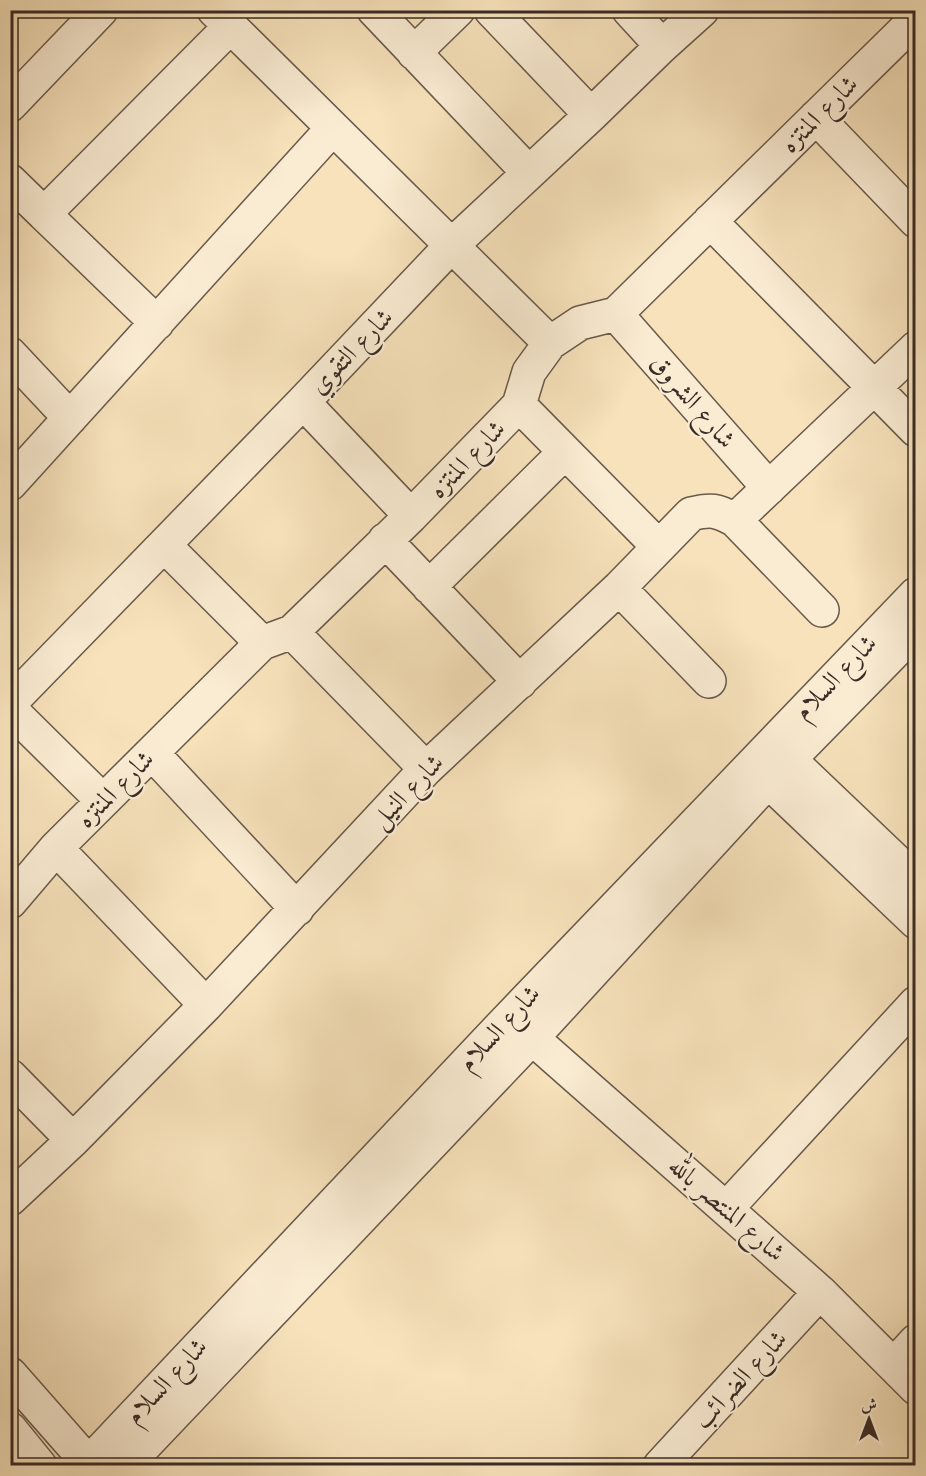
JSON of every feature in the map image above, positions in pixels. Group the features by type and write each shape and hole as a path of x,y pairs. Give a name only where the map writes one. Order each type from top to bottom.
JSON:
{"street":[{"path":"10,105 101,10"},
{"path":"374,10 529,173"},
{"path":"414,53 458,10"},
{"path":"491,10 591,115"},
{"path":"629,10 662,46"},
{"name":"شارع التقوي","path":"10,703 303,402 451,246 702,10"},
{"path":"44,214 222,19 550,343"},
{"name":"شارع المنتزه","path":"10,902 56,848 262,643 292,632 411,516 519,405 529,372 550,343 580,323 616,314 915,19"},
{"path":"816,117 915,221"},
{"path":"10,484 333,128"},
{"path":"10,181 157,323"},
{"path":"710,221 915,430"},
{"name":"شارع الشروق","path":"616,314 769,488"},
{"path":"735,520 915,348"},
{"path":"10,354 70,418"},
{"path":"303,402 411,516"},
{"path":"519,405 659,547"},
{"path":"429,587 565,452"},
{"name":"شارع النيل","path":"10,1199 73,1140 206,1005 426,768 619,588 691,514 706,511 721,512 735,520 822,610"},
{"path":"385,540 520,682"},
{"path":"164,544 262,643"},
{"path":"619,588 709,681"},
{"name":"شارع السلام","path":"88,1465 512,1014 915,594"},
{"name":"شارع السلام","path":"125,1466 532,1038 779,770 915,630"},
{"path":"292,632 426,768"},
{"path":"10,709 103,801"},
{"path":"152,753 297,909"},
{"path":"779,770 915,880"},
{"path":"779,770 915,922"},
{"path":"56,848 206,1005"},
{"path":"726,1209 915,1003"},
{"name":"شارع المنتصر بالله","path":"532,1038 820,1292 905,1376"},
{"path":"10,1076 73,1140"},
{"name":"شارع الضرائب","path":"678,1459 820,1292"},
{"path":"905,1376 915,1341"},
{"path":"10,1374 88,1465"},
{"path":"10,1429 40,1466"}]}
